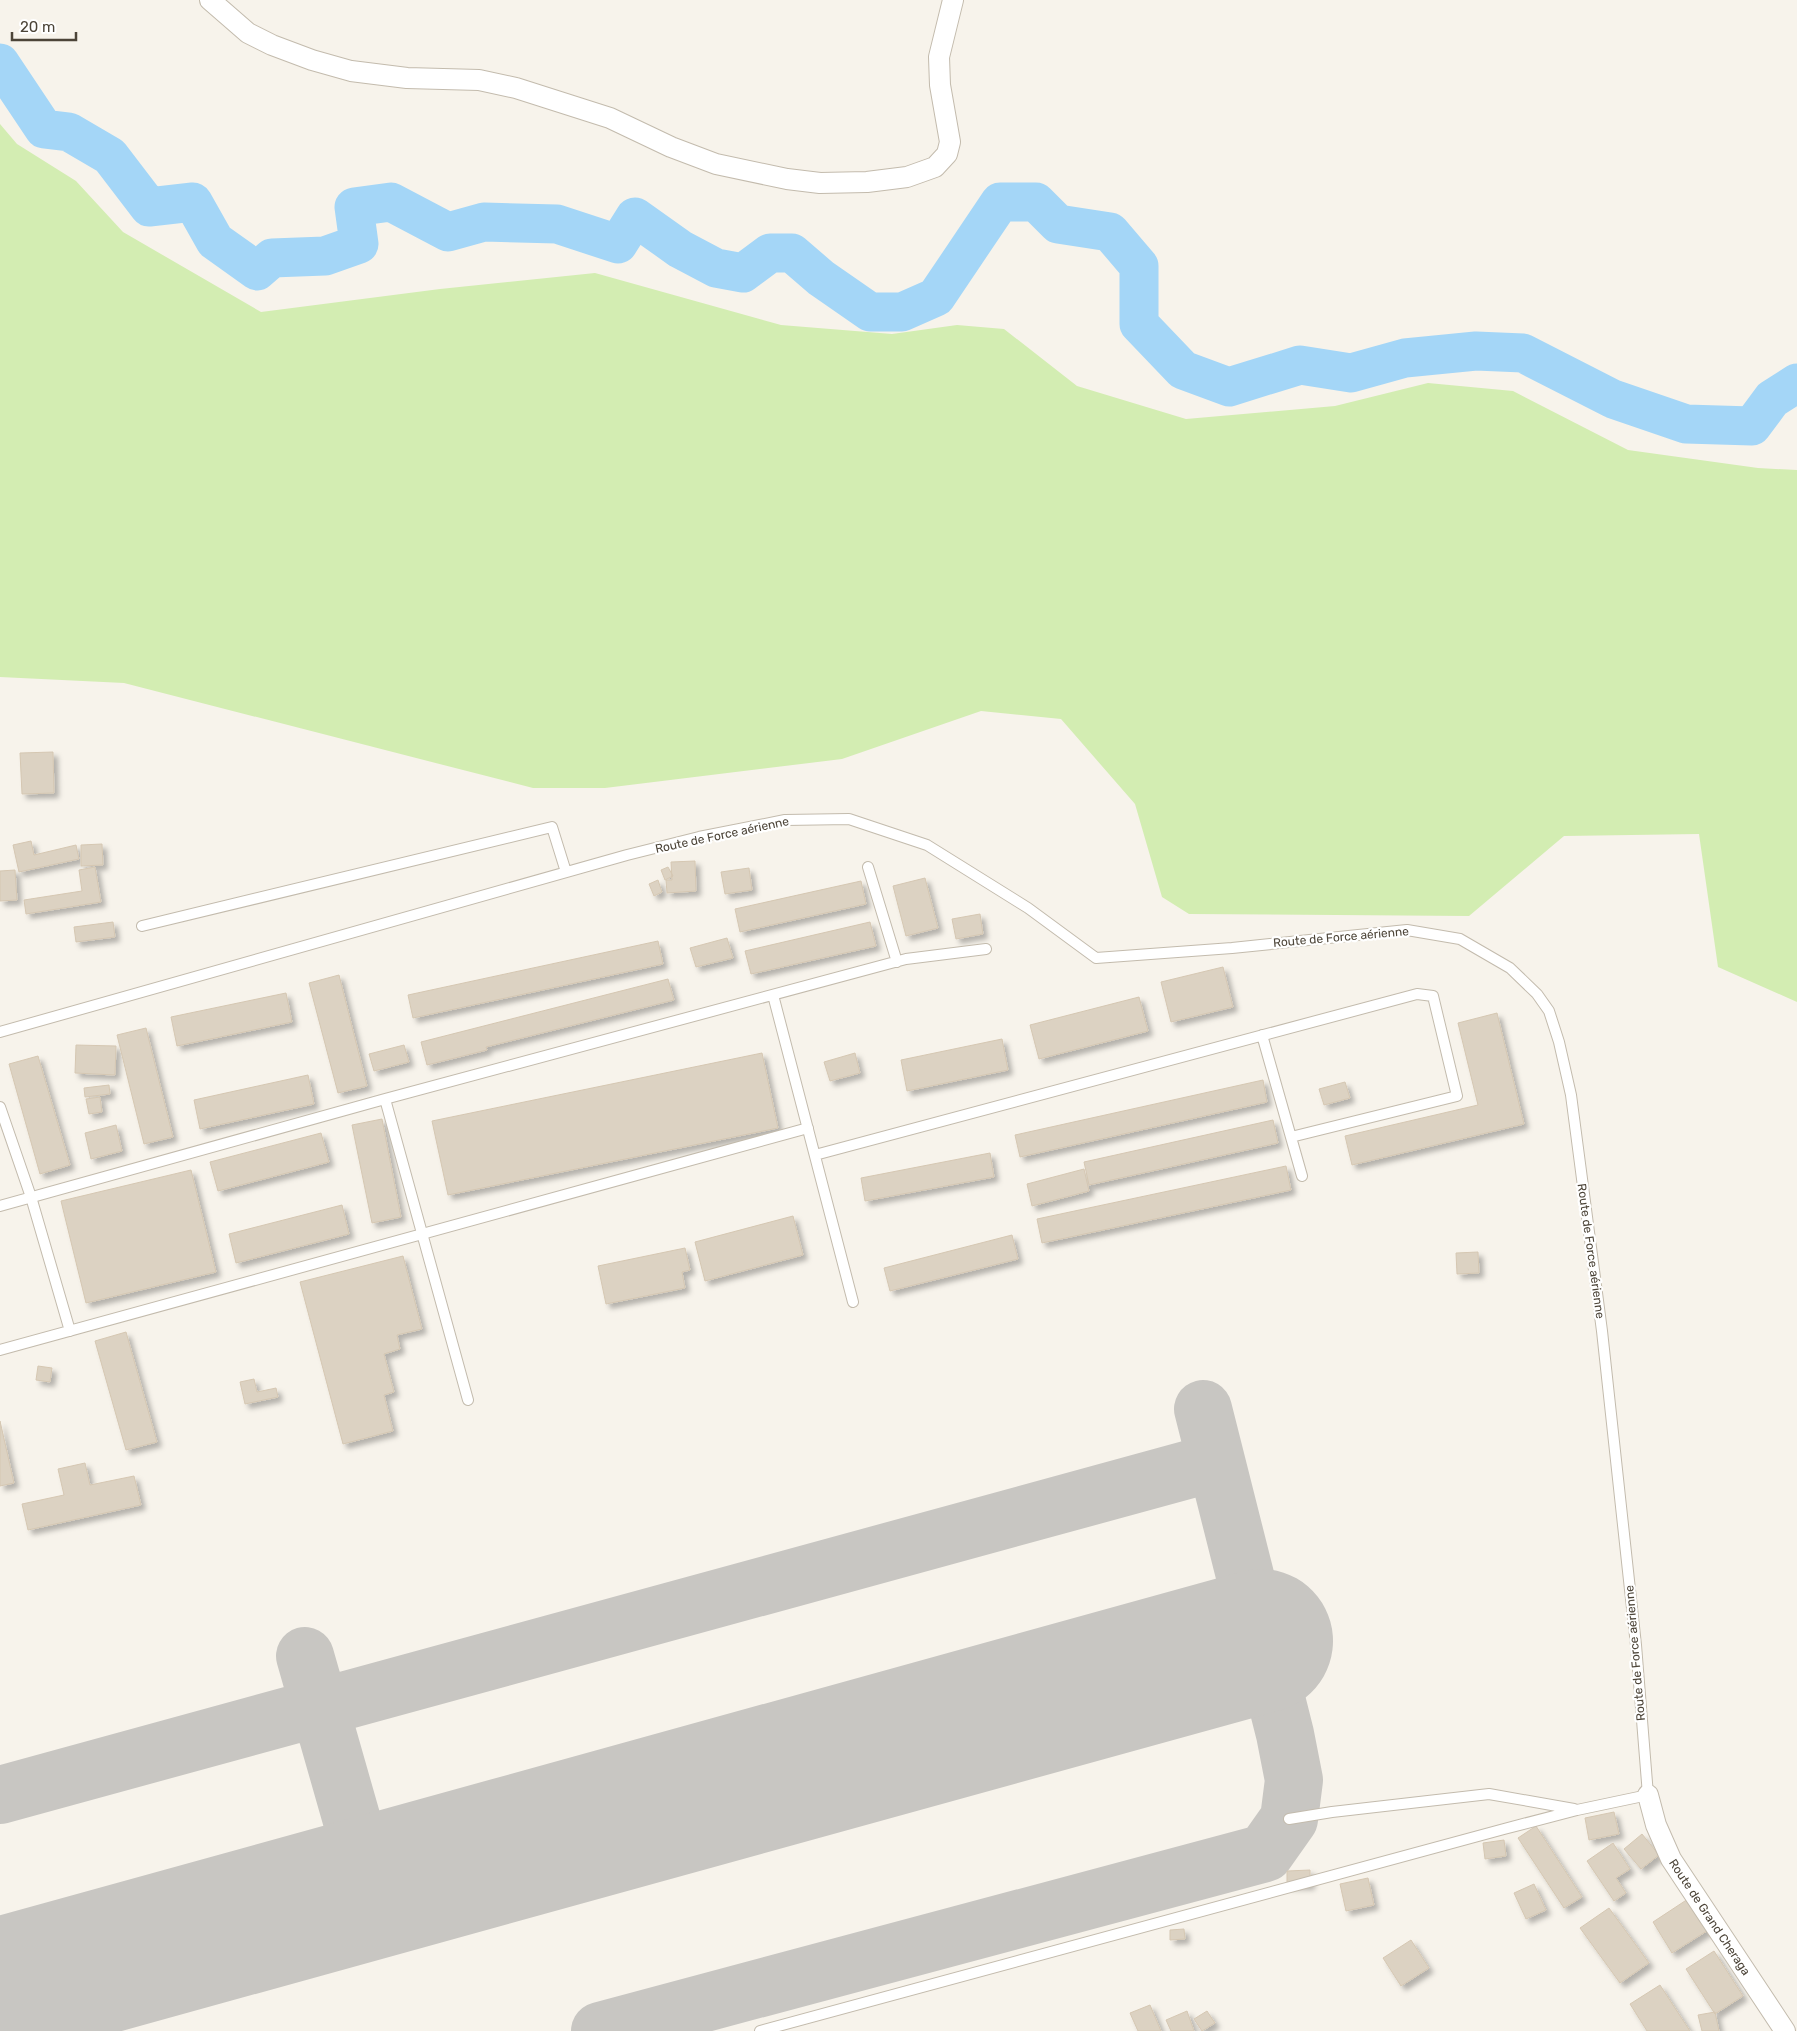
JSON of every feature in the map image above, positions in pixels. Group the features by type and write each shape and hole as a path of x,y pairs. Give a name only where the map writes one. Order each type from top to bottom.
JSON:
{"street":[{"path":"210,0 248,33 272,45 312,60 351,71 407,78 479,80 516,88 610,118 671,147 716,164 788,179 820,183 867,182 907,177 935,167 948,154 950,142 940,85 939,57 953,0"},
{"name":"Route de Grand Cheraga","path":"1648,1795 1656,1825 1671,1859 1784,2031"}],"lane":[{"name":"Route de Force aérienne","path":"0,1032 627,855 699,837 785,820 849,819 927,845 1028,908 1096,958 1232,948 1407,930 1460,939 1510,968 1537,994 1549,1011 1559,1042 1571,1095 1602,1331 1636,1646 1648,1795"},
{"path":"142,926 552,827 566,872"},
{"path":"868,867 896,962"},
{"path":"0,1206 385,1099 896,962 986,949"},
{"path":"815,1155 1417,994 1433,996 1457,1096 1291,1137"},
{"path":"773,995 853,1302"},
{"path":"1262,1035 1302,1176"},
{"path":"385,1099 468,1400"},
{"path":"0,1107 31,1197 70,1331"},
{"path":"0,1350 808,1128"},
{"path":"1289,1819 1332,1812 1489,1794 1577,1810"},
{"path":"760,2031 1577,1810 1648,1795"}],"green space":[{"path":"0,124 17,144 76,181 123,232 261,312 440,289 595,273 781,325 892,334 957,325 1004,329 1077,386 1186,419 1335,406 1428,383 1513,391 1628,450 1758,468 1797,470 1797,1002 1718,967 1699,834 1564,836 1469,916 1189,914 1162,897 1135,804 1061,719 981,711 842,759 605,788 533,788 124,683 0,677"}],"building":[{"path":"53,752 54,793 22,794 20,753"},
{"path":"31,841 34,855 76,845 79,859 19,872 13,845"},
{"path":"102,844 103,865 81,866 81,845"},
{"path":"695,861 696,891 667,893 666,880 672,880 671,862"},
{"path":"95,867 101,902 26,914 24,900 82,891 79,870"},
{"path":"668,867 673,876 665,880 661,870"},
{"path":"749,868 752,890 725,894 721,872"},
{"path":"15,870 17,900 0,901 0,871"},
{"path":"925,878 938,928 906,936 893,886"},
{"path":"658,880 662,892 654,896 649,884"},
{"path":"861,881 866,904 740,932 735,909"},
{"path":"980,914 983,934 956,939 952,919"},
{"path":"113,922 115,937 76,942 74,927"},
{"path":"870,922 876,946 751,974 745,951"},
{"path":"727,938 733,958 696,967 690,948"},
{"path":"658,941 663,964 413,1018 408,995"},
{"path":"1223,967 1233,1007 1171,1022 1161,982"},
{"path":"339,975 367,1086 338,1093 309,983"},
{"path":"668,979 674,1000 486,1047 487,1050 427,1065 421,1042"},
{"path":"286,993 292,1022 177,1046 171,1017"},
{"path":"1139,997 1148,1031 1039,1059 1030,1025"},
{"path":"1497,1013 1524,1124 1352,1165 1345,1136 1478,1105 1458,1023"},
{"path":"146,1028 173,1137 144,1144 117,1035"},
{"path":"1002,1039 1008,1070 907,1091 901,1060"},
{"path":"76,1045 116,1046 115,1075 75,1073"},
{"path":"404,1045 409,1062 374,1071 369,1054"},
{"path":"762,1053 778,1128 448,1195 432,1121"},
{"path":"855,1053 860,1073 830,1081 824,1062"},
{"path":"38,1056 70,1165 40,1174 9,1064"},
{"path":"308,1075 314,1104 200,1129 194,1100"},
{"path":"1263,1080 1267,1102 1020,1157 1015,1135"},
{"path":"1345,1082 1350,1098 1324,1105 1319,1089"},
{"path":"109,1085 110,1094 85,1097 84,1088"},
{"path":"100,1097 102,1112 89,1114 86,1099"},
{"path":"382,1119 401,1217 372,1223 352,1125"},
{"path":"1273,1120 1278,1143 1089,1185 1084,1162"},
{"path":"116,1125 122,1151 91,1159 85,1133"},
{"path":"321,1133 329,1162 218,1191 210,1162"},
{"path":"990,1153 994,1177 865,1201 861,1178"},
{"path":"1286,1166 1291,1190 1042,1243 1037,1219"},
{"path":"1084,1169 1089,1191 1032,1206 1027,1184"},
{"path":"191,1170 216,1272 86,1303 61,1201"},
{"path":"342,1205 349,1234 236,1263 229,1234"},
{"path":"793,1216 803,1255 705,1281 695,1242"},
{"path":"1012,1235 1018,1259 890,1291 884,1268"},
{"path":"685,1248 690,1270 682,1272 685,1288 606,1304 598,1266"},
{"path":"1478,1252 1479,1273 1457,1274 1456,1253"},
{"path":"403,1256 422,1329 397,1335 400,1349 384,1354 394,1392 384,1395 393,1431 343,1444 300,1282"},
{"path":"126,1332 157,1442 126,1450 95,1341"},
{"path":"38,1366 52,1368 50,1382 36,1380"},
{"path":"254,1379 257,1392 276,1388 278,1397 245,1404 240,1382"},
{"path":"0,1421 14,1483 0,1486"},
{"path":"85,1463 90,1485 134,1476 141,1505 28,1530 22,1504 64,1495 58,1469"},
{"path":"1614,1812 1619,1834 1589,1840 1585,1818"},
{"path":"1536,1826 1582,1897 1564,1908 1518,1838"},
{"path":"1642,1834 1659,1855 1641,1869 1624,1849"},
{"path":"1504,1840 1506,1856 1485,1859 1483,1843"},
{"path":"1613,1843 1630,1869 1616,1878 1626,1893 1614,1901 1587,1861"},
{"path":"1310,1870 1310,1885 1287,1885 1287,1871"},
{"path":"1368,1878 1374,1905 1346,1911 1340,1884"},
{"path":"1534,1884 1546,1910 1526,1919 1514,1893"},
{"path":"1691,1897 1710,1929 1672,1953 1653,1922"},
{"path":"1609,1908 1649,1963 1620,1983 1580,1928"},
{"path":"1184,1929 1185,1939 1170,1940 1170,1930"},
{"path":"1411,1940 1429,1968 1401,1986 1383,1958"},
{"path":"1714,1951 1743,1996 1715,2014 1686,1969"},
{"path":"1660,1985 1690,2031 1647,2031 1630,2004"},
{"path":"1150,2005 1161,2031 1138,2031 1130,2013"},
{"path":"1187,2011 1194,2031 1171,2031 1166,2020"},
{"path":"1207,2011 1215,2023 1202,2031 1194,2019"},
{"path":"1715,2012 1719,2031 1702,2031 1698,2015"}],"waterway":[{"path":"0,63 44,129 69,132 110,156 149,207 193,202 215,241 257,271 272,258 325,256 359,244 354,207 391,202 448,232 484,222 557,224 618,244 635,217 680,249 716,268 743,273 770,253 792,253 821,278 870,312 902,312 936,297 1000,202 1036,202 1058,224 1110,232 1139,266 1139,324 1183,370 1229,387 1300,365 1351,373 1405,358 1476,351 1523,353 1613,399 1686,424 1752,426 1772,399 1797,383"}],"taxiway":[{"path":"600,2031 1265,1853 1289,1819 1294,1780 1285,1734 1203,1409"},
{"path":"0,1795 1216,1462"},
{"path":"305,1656 371,1887"}],"runway":[{"path":"0,1990 1261,1641"}]}
